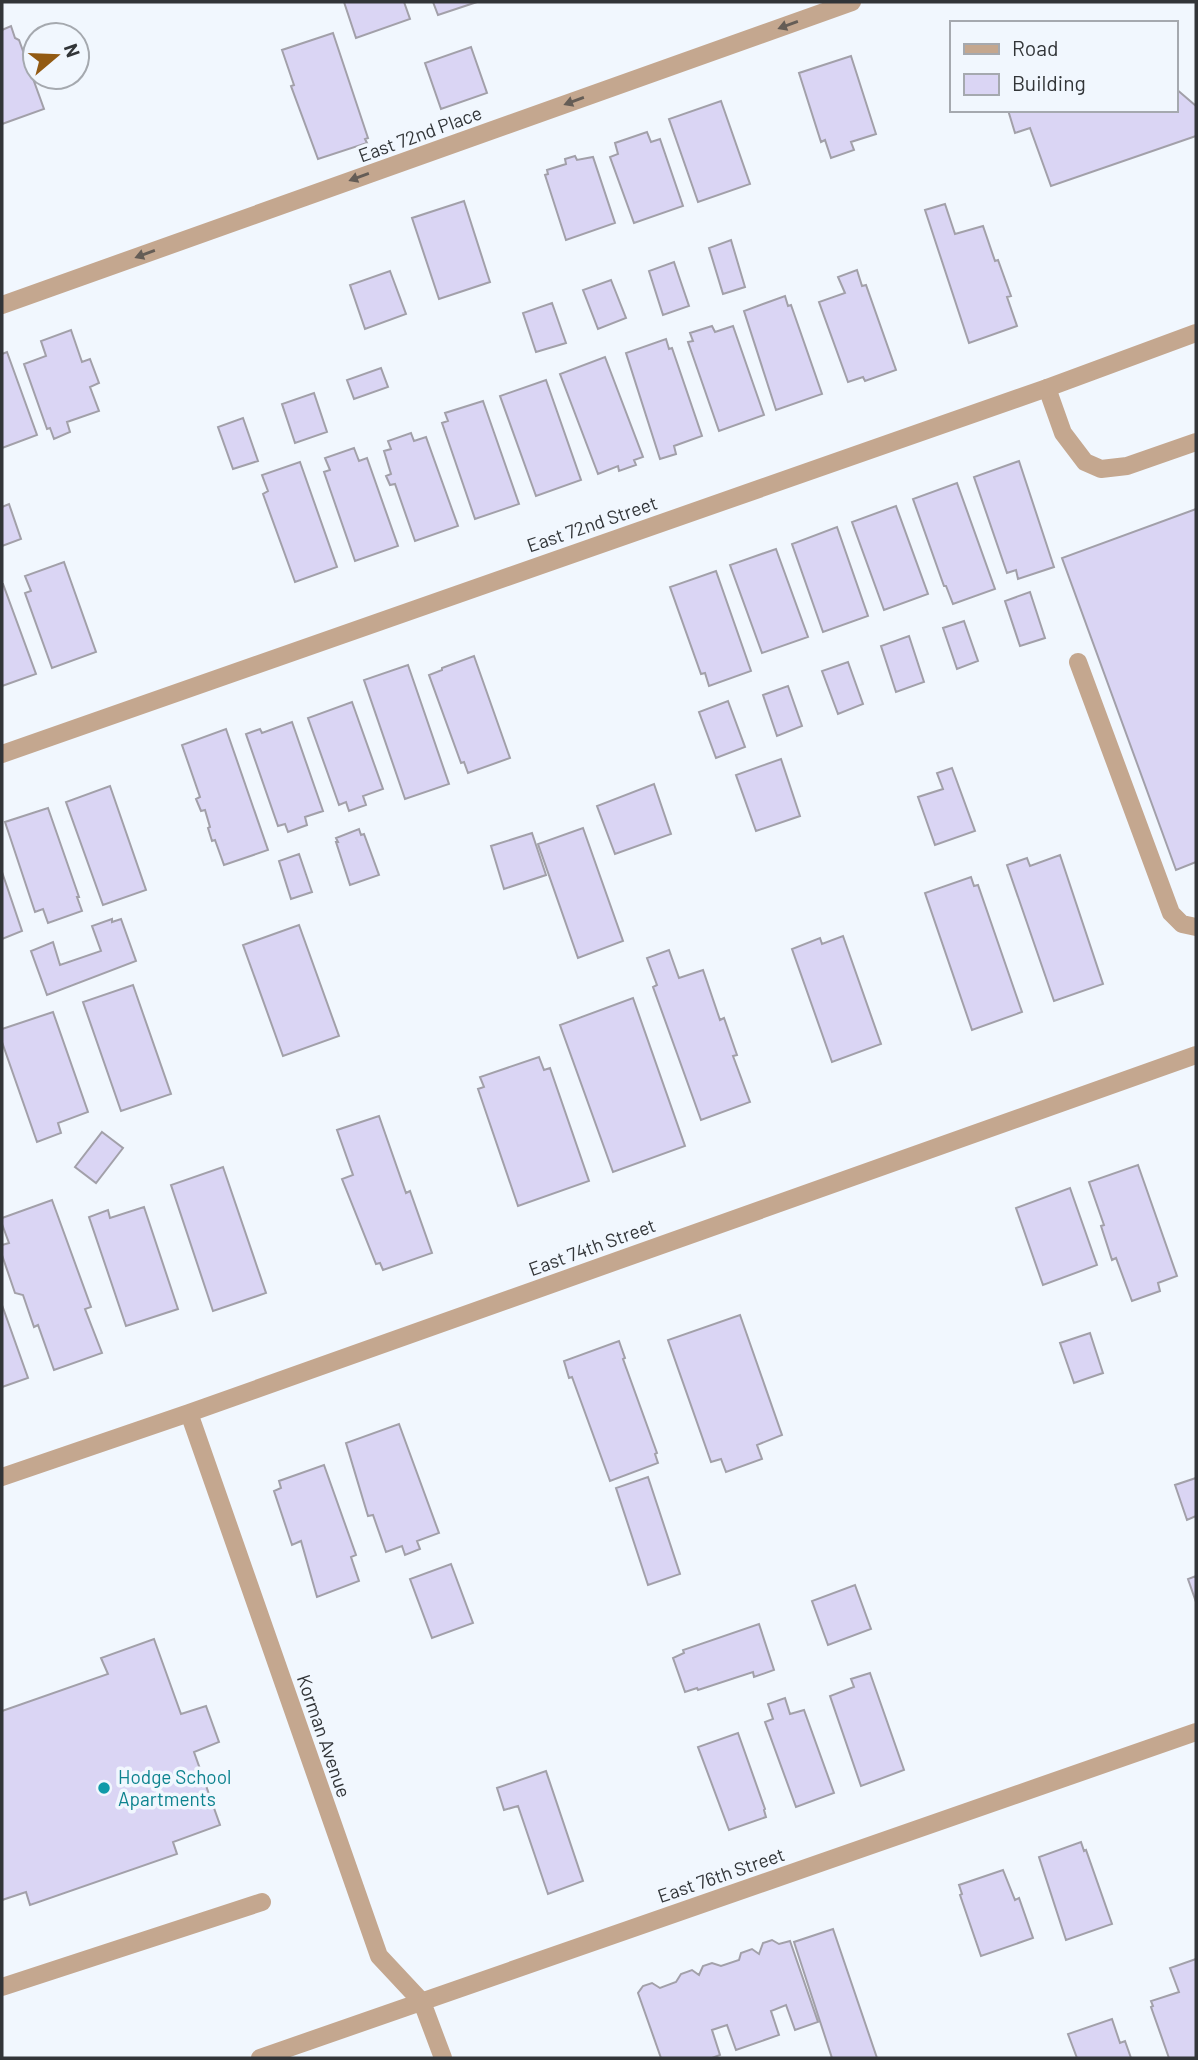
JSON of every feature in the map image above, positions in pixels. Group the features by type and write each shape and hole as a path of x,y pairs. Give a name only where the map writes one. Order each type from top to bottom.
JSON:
{"street":[{"name":"East 72nd Place","path":"2,305 852,2"},
{"name":"East 72nd Street","path":"2,754 1047,388 1196,333"},
{"path":"1047,388 1063,433 1085,461 1101,469 1127,466 1196,442"},
{"path":"1079,662 1171,913 1182,924 1196,927"},
{"name":"East 74th Street","path":"2,1477 1196,1055"},
{"name":"Korman Avenue","path":"189,1413 379,1956 422,2001 443,2058"},
{"name":"East 76th Street","path":"260,2058 1196,1732"},
{"path":"2,1987 262,1902"}],"building":[{"path":"344,2 404,2 410,19 356,38"},
{"path":"433,2 477,2 438,15"},
{"path":"11,26 21,46 21,91 37,91 44,109 2,124 2,30"},
{"path":"333,33 368,138 365,139 367,143 318,159 291,86 294,85 282,50"},
{"path":"471,47 487,93 441,109 425,63"},
{"path":"851,56 876,134 851,142 854,150 831,158 825,140 821,142 799,73"},
{"path":"1177,90 1196,106 1196,136 1051,186 1030,128 1015,133 1009,112 1177,112"},
{"path":"721,101 750,184 698,202 669,119"},
{"path":"647,132 651,142 660,139 683,206 634,223 610,157 618,154 615,143"},
{"path":"575,156 577,160 593,157 615,223 566,240 545,175 548,174 547,170 566,164 565,159"},
{"path":"464,201 490,282 439,299 412,218"},
{"path":"945,204 955,234 983,226 1011,296 1007,297 1017,326 969,343 925,210"},
{"path":"731,240 745,287 723,294 709,248"},
{"path":"674,262 689,306 663,315 649,271"},
{"path":"857,270 862,286 866,285 896,370 865,381 863,377 848,382 819,302 845,293 838,277"},
{"path":"390,271 406,314 365,329 350,285"},
{"path":"611,280 626,318 598,329 583,290"},
{"path":"785,296 788,306 791,305 822,394 776,410 744,311"},
{"path":"552,303 566,343 536,352 523,313"},
{"path":"712,326 715,332 733,326 764,415 719,431 688,342 693,341 690,333"},
{"path":"71,330 82,362 90,359 99,383 90,387 99,411 67,422 70,432 54,439 50,428 47,429 24,364 46,356 41,341"},
{"path":"666,339 669,349 672,348 702,436 674,446 676,454 660,459 626,353"},
{"path":"7,352 37,435 2,448 2,354"},
{"path":"605,357 643,457 634,460 636,465 619,471 618,466 598,474 560,374"},
{"path":"381,368 388,387 354,399 347,380"},
{"path":"546,380 581,480 536,496 500,396"},
{"path":"314,393 327,432 295,443 282,404"},
{"path":"483,401 519,504 475,519 442,423 448,421 445,413"},
{"path":"243,418 258,461 233,469 218,427"},
{"path":"411,433 414,441 426,437 458,526 415,541 395,484 390,485 386,476 391,474 384,451 391,449 388,441"},
{"path":"354,448 359,461 367,458 398,546 355,561 324,472 330,470 325,458"},
{"path":"1019,461 1054,567 1018,579 1016,570 1007,573 974,477"},
{"path":"300,462 337,567 295,582 263,494 268,491 262,475"},
{"path":"957,483 995,589 953,604 913,499"},
{"path":"9,504 21,539 2,546 2,507"},
{"path":"896,506 928,594 884,610 852,522"},
{"path":"1196,509 1196,862 1176,870 1062,558"},
{"path":"837,527 868,616 823,632 792,544"},
{"path":"776,549 808,637 762,653 730,565"},
{"path":"64,562 96,652 52,668 25,593 31,591 25,576"},
{"path":"716,571 751,671 709,686 705,673 701,674 670,587"},
{"path":"2,584 36,674 2,686"},
{"path":"1030,592 1045,638 1020,646 1005,601"},
{"path":"964,621 978,661 957,669 943,628"},
{"path":"909,636 924,682 896,692 881,646"},
{"path":"474,656 510,758 468,773 464,762 461,763 429,675"},
{"path":"848,662 863,704 838,714 822,671"},
{"path":"408,665 449,784 405,799 364,680"},
{"path":"788,686 802,726 777,736 763,695"},
{"path":"728,701 745,747 716,758 699,712"},
{"path":"352,702 383,789 363,796 366,805 349,811 346,802 339,805 308,718"},
{"path":"292,722 323,811 305,817 307,825 288,832 285,824 278,826 246,734 260,729 262,733"},
{"path":"226,729 268,850 224,865 215,840 212,841 205,810 201,811 196,799 200,797 182,745"},
{"path":"781,759 800,816 756,831 736,775"},
{"path":"952,768 975,831 935,845 918,797 943,789 937,773"},
{"path":"654,784 671,834 615,854 597,806"},
{"path":"110,786 146,890 103,905 66,802"},
{"path":"48,808 82,911 48,923 43,909 35,912 5,822"},
{"path":"583,828 623,941 578,958 538,844"},
{"path":"359,829 361,835 364,834 379,875 350,885 336,838"},
{"path":"532,833 546,875 504,889 491,846"},
{"path":"299,854 312,892 291,899 279,861"},
{"path":"1060,855 1103,984 1054,1001 1007,865 1027,858 1030,866"},
{"path":"2,872 22,931 2,939"},
{"path":"971,877 974,886 978,885 1022,1012 972,1030 925,893"},
{"path":"112,919 112,922 121,919 136,961 47,995 31,951 53,942 60,965 101,951 92,926"},
{"path":"299,925 339,1036 283,1056 243,945"},
{"path":"843,936 881,1044 832,1062 792,949 820,938 822,944"},
{"path":"669,950 679,978 703,970 720,1020 724,1018 737,1055 733,1056 750,1102 701,1120 653,987 657,985 647,958"},
{"path":"133,985 171,1094 121,1111 83,1002"},
{"path":"633,998 685,1146 613,1172 560,1025"},
{"path":"53,1012 88,1112 58,1123 61,1133 37,1142 2,1042 2,1029"},
{"path":"539,1057 544,1070 550,1068 589,1181 518,1206 478,1089 484,1087 480,1077"},
{"path":"379,1116 406,1193 410,1191 432,1253 383,1270 380,1263 376,1264 342,1179 353,1175 337,1130"},
{"path":"102,1132 123,1148 96,1183 75,1167"},
{"path":"1138,1165 1177,1276 1158,1283 1160,1291 1132,1301 1116,1258 1112,1260 1101,1226 1104,1225 1089,1182"},
{"path":"223,1167 266,1293 213,1311 171,1185"},
{"path":"1070,1188 1097,1265 1043,1285 1016,1208"},
{"path":"52,1200 91,1307 85,1309 102,1353 54,1370 38,1325 34,1327 23,1295 15,1293 2,1255 2,1245 9,1243 2,1218"},
{"path":"144,1207 178,1309 126,1326 89,1217 108,1210 110,1218"},
{"path":"2,1305 28,1378 2,1387"},
{"path":"740,1315 782,1435 757,1445 762,1459 726,1472 721,1459 711,1462 668,1340"},
{"path":"1090,1333 1103,1373 1074,1383 1060,1343"},
{"path":"619,1341 658,1463 610,1481 564,1361"},
{"path":"399,1424 439,1533 417,1541 420,1549 405,1555 402,1546 386,1552 373,1515 368,1516 346,1443"},
{"path":"324,1465 356,1555 351,1557 359,1581 317,1597 301,1541 292,1545 274,1491 281,1488 279,1481"},
{"path":"648,1477 680,1574 648,1585 616,1488"},
{"path":"1196,1478 1196,1516 1187,1520 1175,1485"},
{"path":"451,1564 473,1623 432,1638 410,1579"},
{"path":"1196,1576 1196,1602 1188,1579"},
{"path":"855,1585 871,1629 828,1645 812,1601"},
{"path":"759,1624 774,1670 754,1677 753,1672 685,1692 673,1658 684,1653 683,1650"},
{"name":"Hodge School Apartments","path":"154,1639 181,1714 206,1706 219,1742 194,1752 220,1825 173,1842 177,1854 30,1905 26,1892 2,1900 2,1711 108,1674 101,1658"},
{"path":"870,1673 904,1770 861,1786 830,1696 854,1687 851,1679"},
{"path":"785,1698 790,1714 804,1710 834,1793 796,1807 765,1722 773,1719 768,1704"},
{"path":"738,1733 766,1817 729,1830 698,1747"},
{"path":"546,1771 583,1881 548,1894 518,1806 504,1810 497,1788"},
{"path":"1081,1842 1112,1924 1066,1940 1039,1857"},
{"path":"1003,1870 1015,1900 1019,1898 1033,1938 981,1956 959,1885"},
{"path":"833,1929 877,2058 832,2058 794,1942"},
{"path":"772,1940 779,1944 790,1941 818,2022 795,2030 786,2005 771,2011 779,2035 736,2050 727,2025 712,2030 720,2055 712,2058 661,2058 638,1993 643,1986 652,1983 660,1988 676,1982 681,1974 692,1970 699,1975 703,1966 712,1963 721,1966 739,1960 741,1953 752,1949 759,1954 763,1943"},
{"path":"1196,1959 1196,2058 1169,2058 1151,2001 1179,1992 1170,1968"},
{"path":"1112,2019 1120,2043 1125,2041 1131,2058 1077,2058 1068,2034"}],"place":[{"name":"Hodge School Apartments","path":"104,1788"}]}
